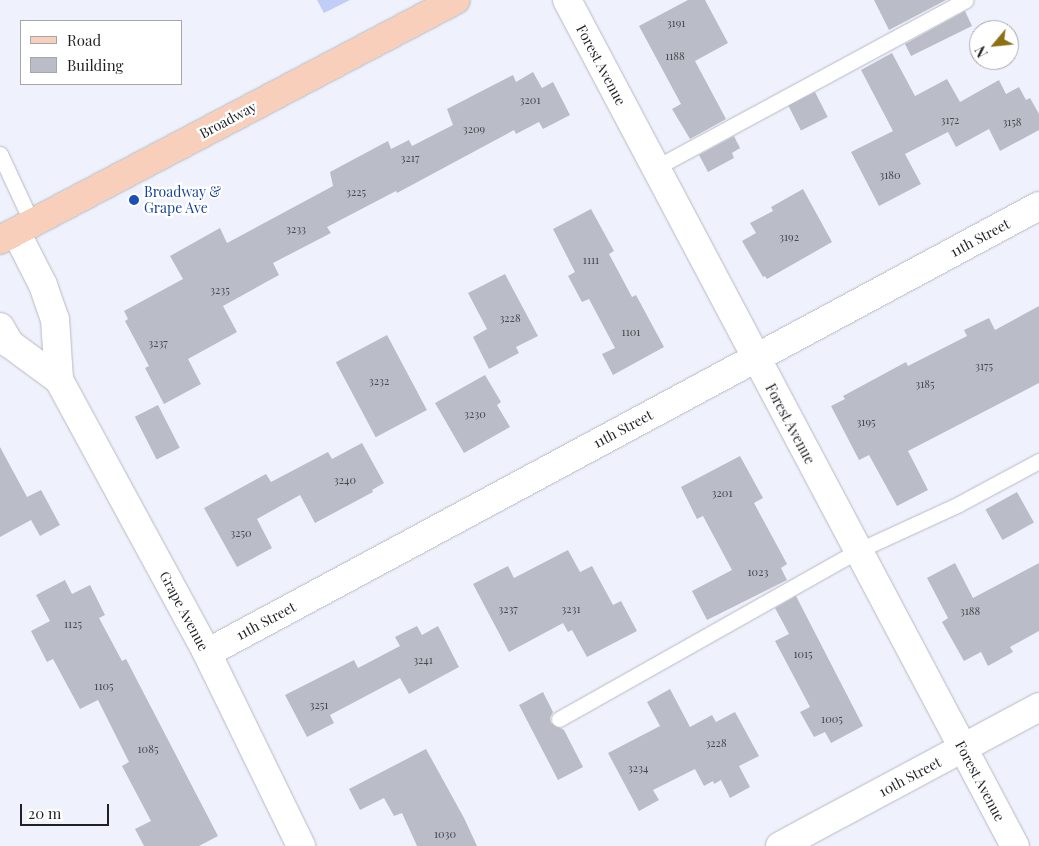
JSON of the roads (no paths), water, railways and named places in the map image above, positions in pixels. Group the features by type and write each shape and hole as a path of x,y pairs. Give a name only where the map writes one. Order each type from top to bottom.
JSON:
{"main road":[{"name":"Broadway","path":"16,232 456,0"}],"street":[{"name":"Forest Avenue","path":"567,0 1015,846"},
{"name":"11th Street","path":"206,653 1039,206"},
{"name":"Grape Avenue","path":"16,232 43,285 55,318 59,380 206,653 301,846"},
{"name":"Grape Avenue","path":"0,327 10,344 59,380"},
{"name":"10th Street","path":"780,846 1039,707"}],"lane":[{"path":"655,168 966,0"},
{"path":"0,154 16,232"},
{"path":"559,719 857,550 959,504 1039,461"}],"place":[{"name":"Broadway & Grape Ave","path":"134,200"}]}
